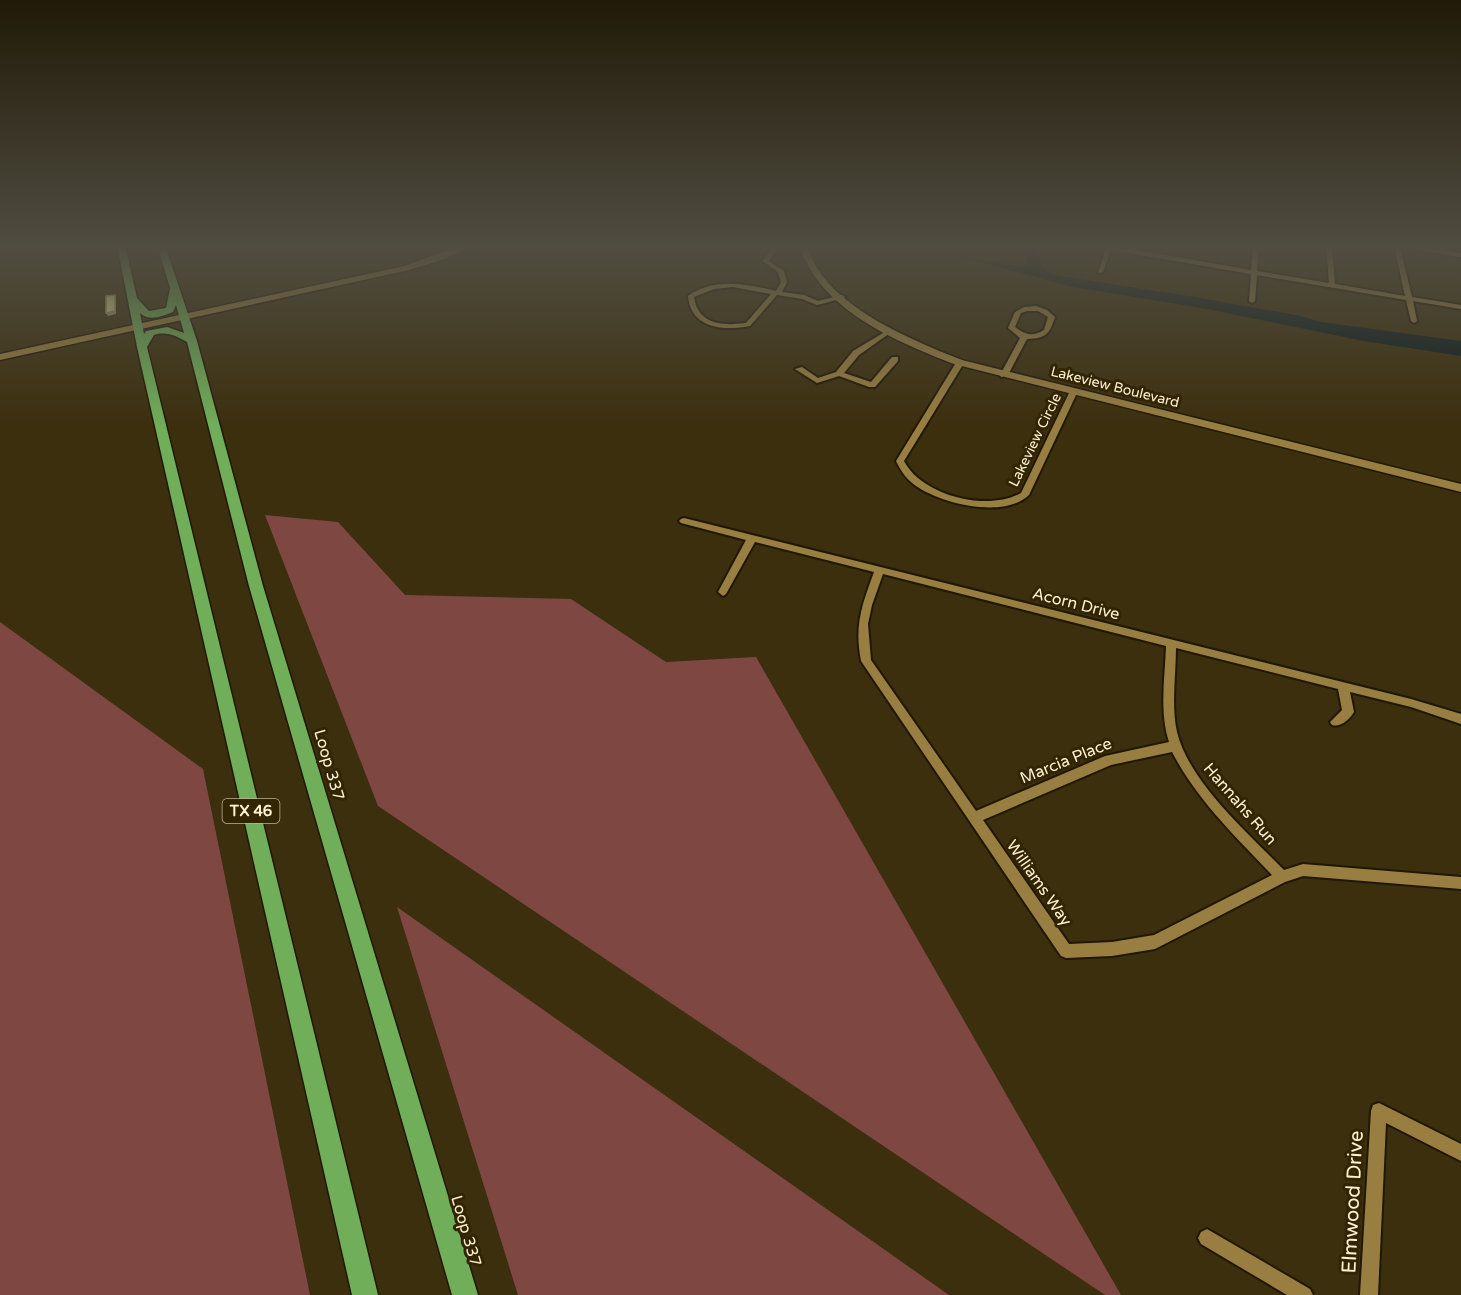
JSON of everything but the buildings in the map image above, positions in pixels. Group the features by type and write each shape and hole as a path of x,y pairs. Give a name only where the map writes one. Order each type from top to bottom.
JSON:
{"main road":[{"name":"TX 46","path":"133,305 365,1295"},
{"path":"138,305 146,314 161,315 170,310 171,305"},
{"name":"Loop 337","path":"181,305 253,575 465,1295"},
{"path":"142,347 147,336 162,329 171,329 192,341"}],"street":[{"path":"0,357 236,305"},
{"path":"691,305 698,318 740,327 748,325 765,305"},
{"name":"Lakeview Boulevard","path":"853,305 888,332 922,349 960,363 1461,488"},
{"path":"1411,305 1414,321"},
{"path":"1036,308 1050,314 1052,317 1043,334 1024,337 1011,328 1018,312 1036,308"},
{"path":"799,369 817,381 839,374 856,353 888,332"},
{"path":"1004,375 1024,337"},
{"path":"839,374 872,385 896,359"},
{"name":"Lakeview Circle","path":"960,363 900,461 902,468 921,484 962,501 992,506 1009,504 1025,495 1073,393"},
{"name":"Acorn Drive","path":"684,521 1343,687 1461,719"},
{"path":"723,592 752,538"},
{"name":"Williams Way","path":"880,570 863,615 860,636 866,661 1066,951 1112,949 1155,942 1282,877 1303,870 1461,883"},
{"name":"Hannahs Run","path":"1171,644 1170,716 1175,746 1208,796 1282,877"},
{"path":"1336,722 1348,712 1343,687"},
{"name":"Marcia Place","path":"973,818 1109,760 1175,746"},
{"name":"Elmwood Drive","path":"1369,1295 1379,1111 1461,1153"},
{"path":"1208,1238 1304,1295"}],"shaded area":[{"path":"1186,305 1242,305 1321,322 1461,341 1461,356 1364,341"},
{"path":"265,515 338,522 405,595 571,599 666,662 756,657 1121,1295 1105,1295 378,806"},
{"path":"0,622 203,769 310,1295 0,1295"},
{"path":"397,907 949,1295 518,1295"}]}
